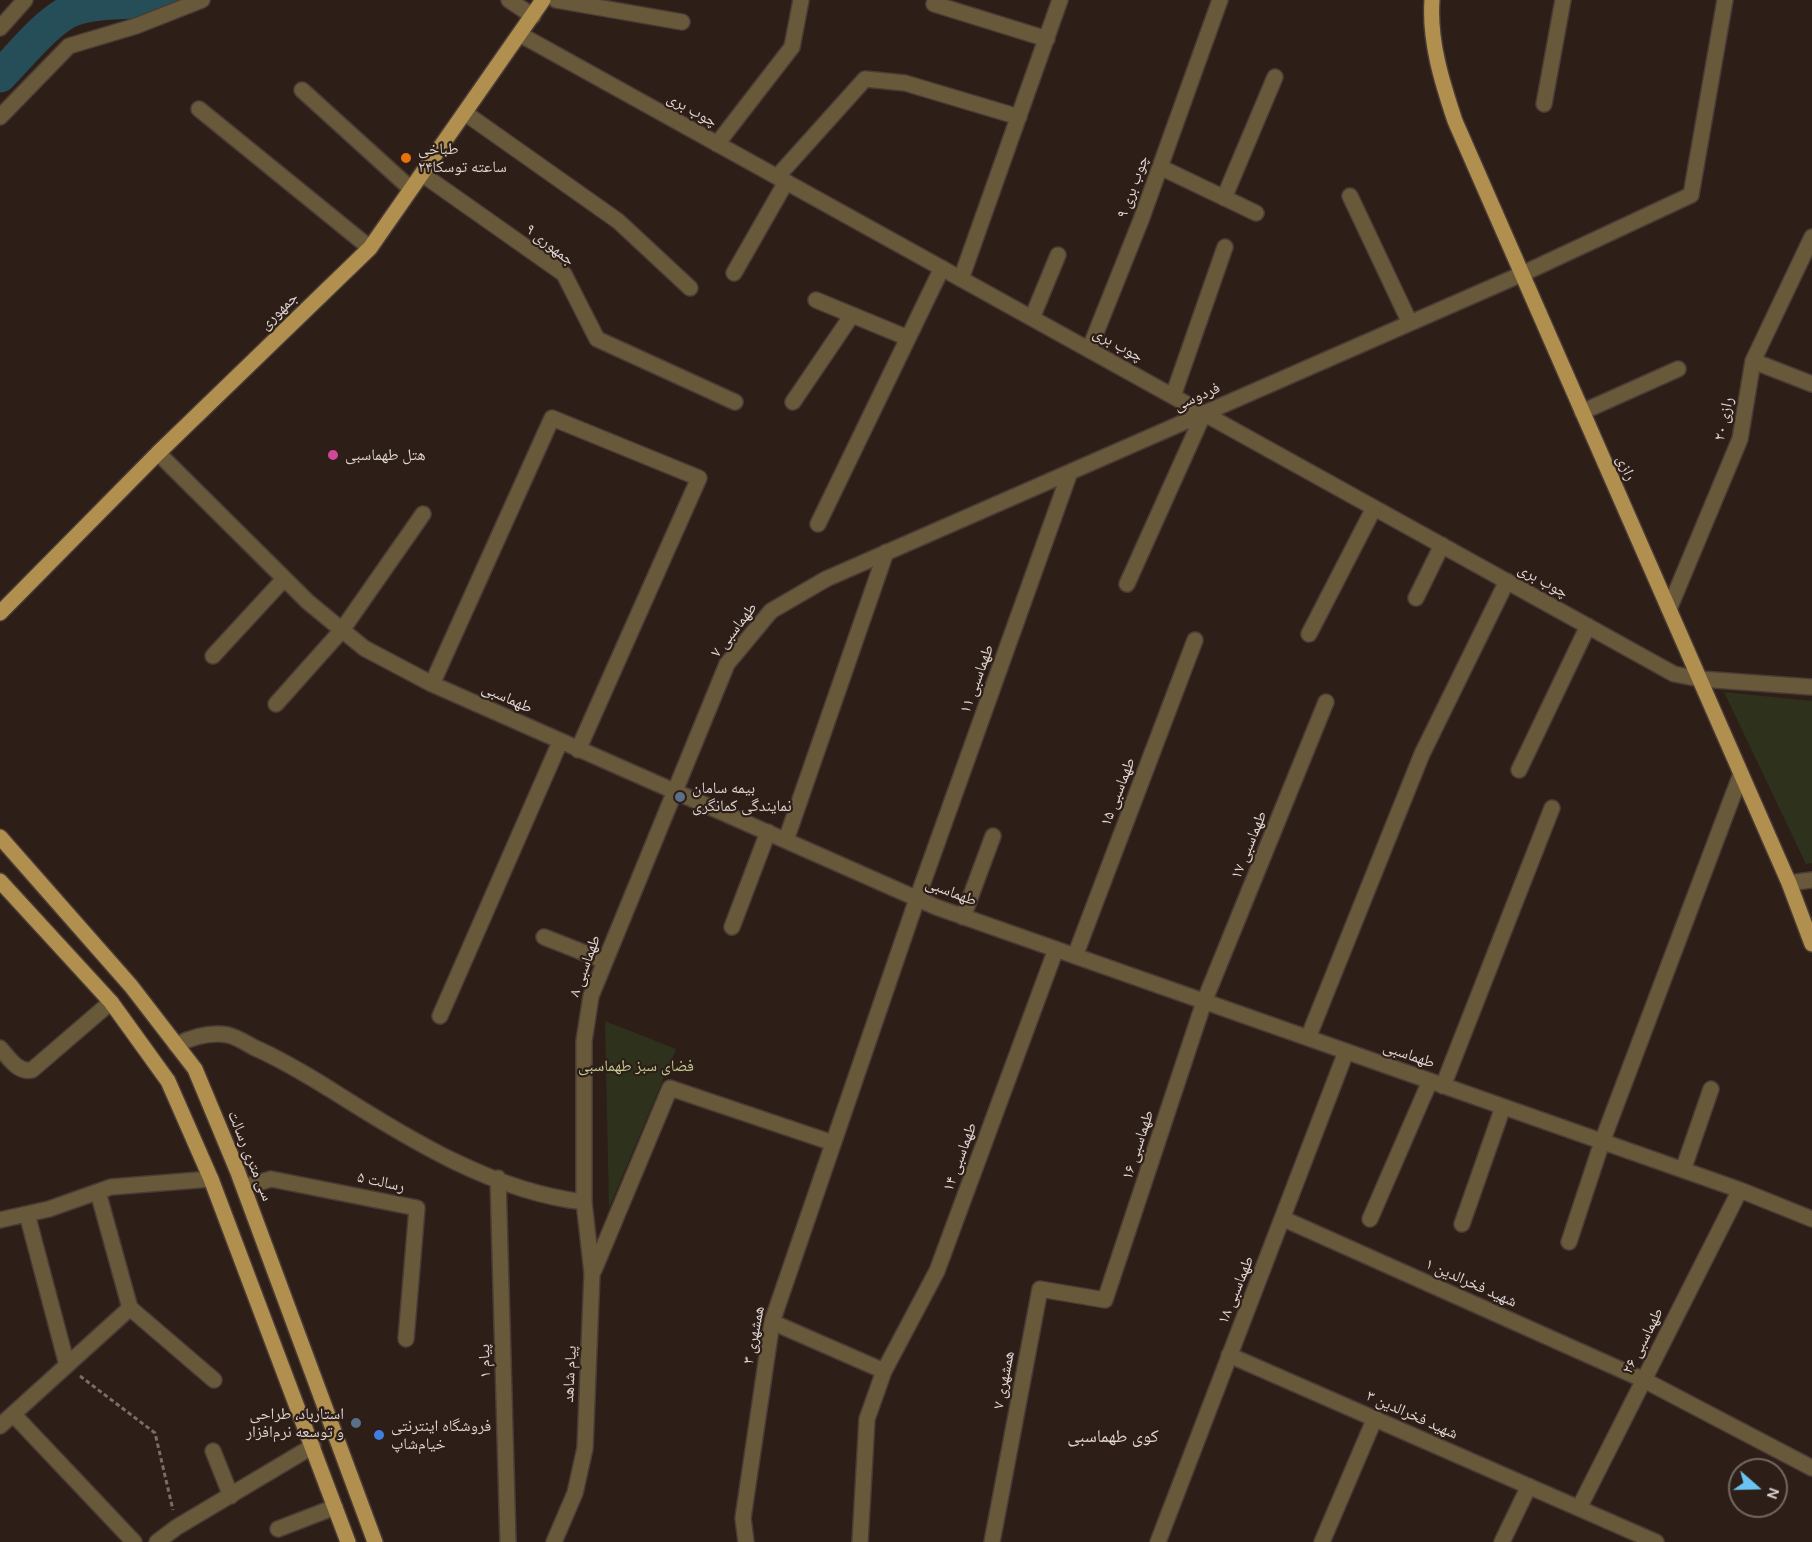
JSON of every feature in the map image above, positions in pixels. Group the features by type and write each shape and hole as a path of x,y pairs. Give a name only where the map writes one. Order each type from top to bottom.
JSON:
{"main road":[{"name":"جمهوری","path":"0,612 158,453 370,248 521,35 543,0"},
{"name":"رازی","path":"1432,0 1431,14 1442,83 1455,121 1789,883 1812,944"},
{"name":"سی متری رسالت","path":"0,837 131,986 195,1069 244,1187 308,1355 375,1542"},
{"path":"0,881 111,1002 168,1081 211,1179 283,1364 348,1542"},
{"path":"283,1364 308,1355"}],"street":[{"path":"0,28 12,7 25,0"},
{"path":"0,117 69,46 136,26 202,0"},
{"path":"509,0 533,16"},
{"path":"555,0 682,22"},
{"path":"717,144 792,47 801,0"},
{"path":"961,279 1060,0"},
{"name":"۹ چوب بری","path":"1089,350 1160,167 1220,0"},
{"path":"1544,104 1563,0"},
{"name":"فردوسی","path":"886,552 1522,274 1691,195 1725,0"},
{"path":"934,4 1047,39"},
{"name":"چوب بری","path":"521,35 1674,674 1700,680 1812,687"},
{"path":"1224,198 1275,77"},
{"path":"734,273 781,179 865,79 905,83 1019,117"},
{"path":"302,90 411,189"},
{"path":"199,109 370,248"},
{"path":"465,113 618,221 690,288"},
{"path":"1160,167 1256,213"},
{"name":"۹ جمهوری","path":"422,174 564,274 597,339 735,402"},
{"path":"1350,196 1410,323"},
{"name":"رازی ۲۰","path":"1669,609 1740,438 1753,361 1812,237"},
{"path":"1173,396 1225,247"},
{"path":"1032,318 1058,255"},
{"path":"818,524 942,268"},
{"path":"816,300 908,338"},
{"path":"794,402 852,315"},
{"path":"1753,361 1812,384"},
{"path":"1582,412 1678,369"},
{"path":"1127,584 1204,413"},
{"path":"432,684 552,418 699,478 578,750"},
{"name":"طهماسبی","path":"158,453 284,579 342,630 364,648 432,684 917,899 963,917 1740,1190 1812,1219"},
{"name":"۱۱ طهماسبی","path":"833,1143 917,899 1070,472"},
{"path":"1309,634 1374,508"},
{"path":"276,704 342,630 423,514"},
{"path":"1416,598 1442,545"},
{"path":"786,840 886,552"},
{"name":"۷ طهماسبی","path":"675,790 728,664 771,611 826,579 886,552"},
{"path":"213,656 284,579"},
{"path":"1308,1038 1422,754 1507,581"},
{"path":"1519,770 1588,626"},
{"name":"۱۵ طهماسبی","path":"1075,956 1195,640"},
{"name":"۱۷ طهماسبی","path":"1204,1002 1326,702"},
{"path":"441,1016 560,742"},
{"path":"1569,1242 1602,1142 1741,774"},
{"name":"۸ طهماسبی","path":"584,1202 584,1041 591,996 675,790"},
{"path":"1370,1219 1437,1084 1552,808"},
{"path":"732,927 768,832"},
{"path":"963,917 993,836"},
{"path":"1789,883 1812,880"},
{"path":"544,937 605,961"},
{"name":"۱۴ طهماسبی","path":"860,1542 867,1419 884,1371 937,1271 1056,949"},
{"path":"0,1048 26,1071 32,1070 111,1002"},
{"name":"۱۶ طهماسبی","path":"1105,1300 1204,1002"},
{"path":"176,1045 197,1035 229,1035 286,1061 408,1139 498,1178 557,1199 584,1202"},
{"name":"۱۸ طهماسبی","path":"1158,1542 1229,1355 1284,1219 1346,1052"},
{"path":"592,1273 670,1088 833,1143"},
{"path":"1683,1170 1711,1089"},
{"path":"1462,1224 1503,1107"},
{"name":"۳ همشهری","path":"746,1542 743,1518 772,1322 833,1143"},
{"name":"۱ پیام","path":"498,1178 508,1542"},
{"path":"0,1220 49,1209 111,1187 211,1179"},
{"name":"۵ رسالت","path":"244,1187 271,1179 417,1208 406,1339"},
{"name":"۲۶ طهماسبی","path":"1579,1508 1740,1190"},
{"path":"98,1192 130,1308 214,1380"},
{"name":"پیام شاهد","path":"554,1542 575,1492 585,1448 592,1273 584,1202"},
{"path":"27,1214 67,1365"},
{"name":"۱ شهید فخرالدین","path":"1284,1219 1644,1380 1812,1468"},
{"name":"۷ همشهری","path":"992,1542 1040,1289 1105,1300"},
{"path":"0,1426 130,1308"},
{"path":"772,1322 884,1371"},
{"name":"۳ شهید فخرالدین","path":"1229,1355 1656,1542"},
{"path":"14,1414 134,1542"},
{"path":"1322,1542 1375,1418"},
{"path":"157,1542 177,1527 313,1446"},
{"path":"213,1451 231,1496"},
{"path":"1502,1542 1529,1486"},
{"path":"278,1529 335,1507"}],"path":[{"path":"67,1365 155,1433 177,1527"}],"green space":[{"path":"1724,692 1812,701 1812,863 1806,864"},
{"name":"فضای سبز طهماسبی","path":"605,1021 676,1049 609,1208"}],"waterway":[{"path":"0,76 55,20 75,9 97,4 167,0"}],"place":[{"name":"طباخی ۲۴ساعته توسکا","path":"406,158"},
{"name":"هتل طهماسبی","path":"333,455"},
{"name":"بیمه سامان نمایندگی کمانگری","path":"680,797"},
{"name":"استارباد، طراحی و توسعه نرم‌افزار","path":"356,1423"},
{"name":"فروشگاه اینترنتی خیام‌شاپ","path":"379,1435"}],"district":[{"name":"کوی طهماسبی","path":"1113,1437"}]}
